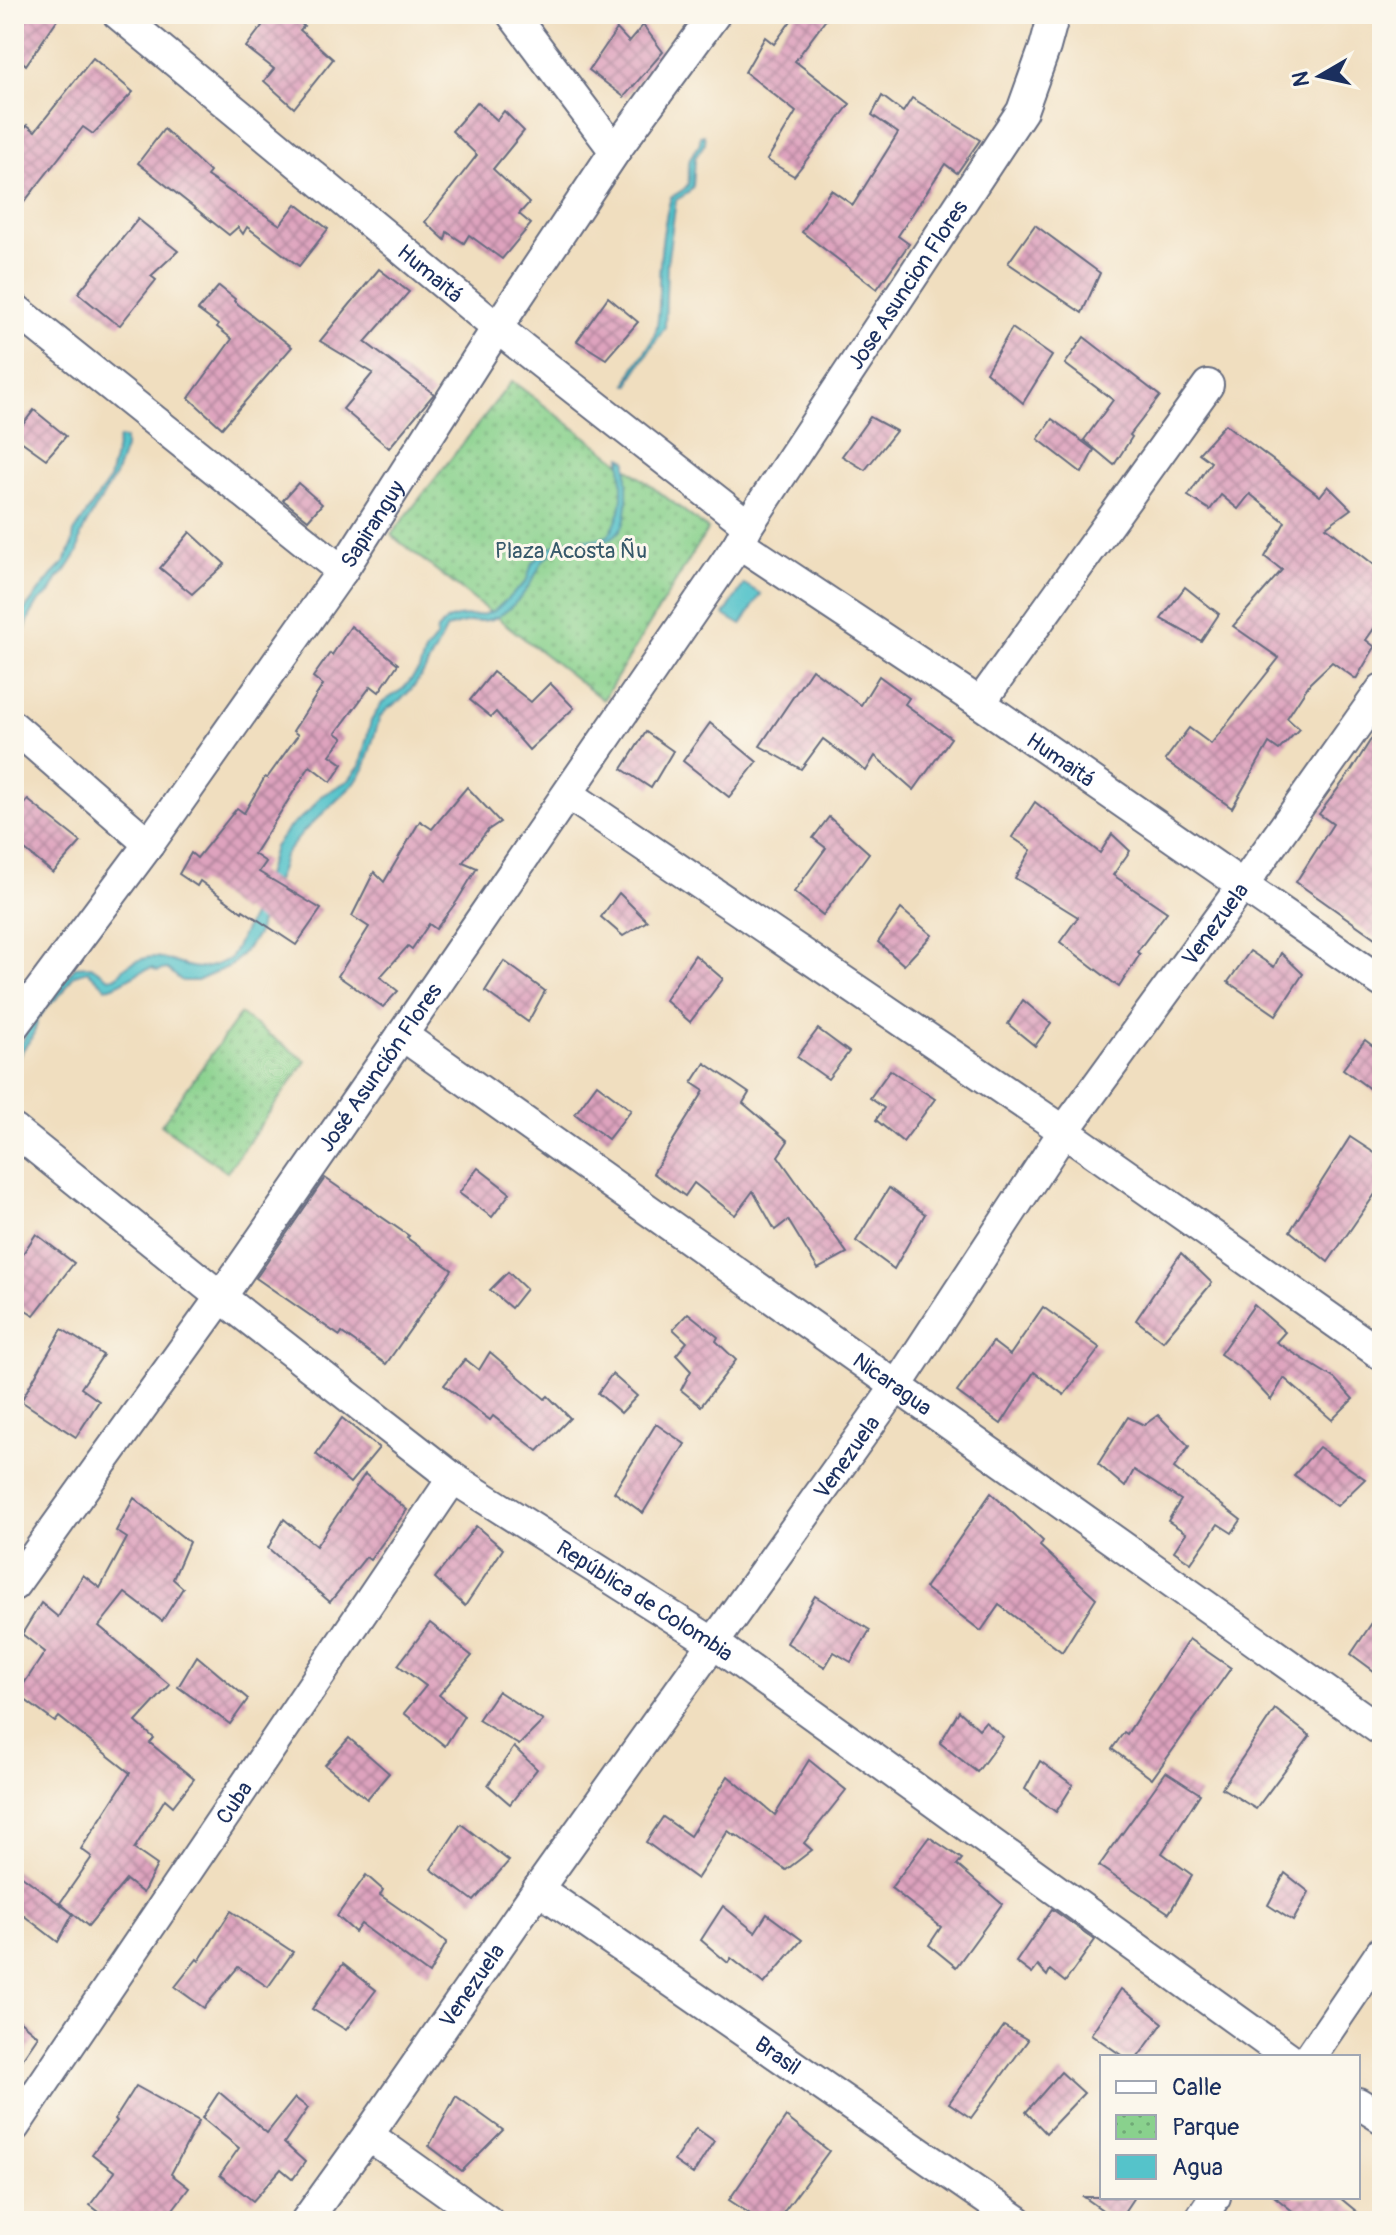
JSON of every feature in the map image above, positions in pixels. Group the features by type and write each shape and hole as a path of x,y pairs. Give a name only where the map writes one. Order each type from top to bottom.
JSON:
{"street":[{"name":"Humaitá","path":"118,14 743,534 1382,982"},
{"path":"512,14 615,151"},
{"name":"Sapiranguy","path":"14,1025 149,844 342,571 497,328 615,151 715,14"},
{"name":"Jose Asuncion Flores","path":"743,534 1022,111 1054,14"},
{"path":"14,308 342,571"},
{"path":"980,703 1208,385"},
{"name":"José Asunción Flores","path":"14,1585 221,1297 743,534"},
{"name":"Venezuela","path":"306,2221 712,1642 896,1387 1064,1131 1382,689"},
{"path":"14,727 149,844"},
{"path":"568,794 1064,1131 1382,1355"},
{"name":"Nicaragua","path":"402,1035 1382,1731"},
{"name":"República de Colombia","path":"14,1130 453,1478 712,1642 1285,2055"},
{"name":"Cuba","path":"14,2127 453,1478"},
{"name":"Brasil","path":"538,1889 1018,2221"},
{"path":"1311,2055 1382,1951"},
{"path":"1360,2104 1382,2118"},
{"path":"368,2135 488,2221"},
{"path":"1199,2221 1214,2199"}],"green space":[{"name":"Plaza Acosta Ñu","path":"512,381 708,529 603,700 391,535"},
{"path":"240,1014 306,1061 227,1172 161,1125"}],"water":[{"path":"704,135 705,143 695,158 693,186 676,200 667,264 665,327 632,377 630,385 627,385 652,341 657,325 661,250 671,197 688,185 690,159 700,136"},
{"path":"119,438 125,439 125,448 115,476 85,526 78,552 30,616 14,669 14,631 19,617 64,563 74,532 109,480"},
{"path":"621,457 627,460 627,505 622,527 602,542 569,545 548,556 523,594 500,615 447,628 414,686 380,717 364,769 355,783 304,831 284,856 257,935 232,965 197,981 182,981 167,969 157,971 152,968 106,988 88,971 74,975 38,1020 14,1071 14,1054 31,1022 75,967 91,966 109,978 118,976 132,963 152,957 200,968 230,959 261,895 274,847 321,796 349,780 360,766 371,721 382,703 404,688 419,670 437,630 447,620 494,611 526,582 532,564 545,550 564,541 608,536 621,507"},
{"path":"744,584 761,594 741,625 724,615"}],"building":[{"path":"14,14 61,14 26,65 14,54"},
{"path":"248,14 287,14 304,26 300,30 333,59 294,108 264,81 274,69 246,47 262,26"},
{"path":"796,14 830,14 795,61 850,104 794,176 767,160 796,112 745,72 765,37 774,44"},
{"path":"643,25 663,52 624,97 589,70 617,29 629,42"},
{"path":"93,58 133,92 93,134 83,127 14,215 14,141 27,125 35,131"},
{"path":"882,96 903,112 912,98 980,140 957,173 945,164 898,236 909,244 877,289 802,232 831,190 853,205 898,133 872,115"},
{"path":"477,102 497,120 504,111 524,131 493,169 529,203 519,214 531,224 502,259 469,235 464,243 447,232 445,240 425,222 477,155 452,131"},
{"path":"164,129 210,172 207,176 280,225 296,204 328,229 299,266 247,227 243,234 238,227 229,235 138,163"},
{"path":"138,219 178,251 151,276 156,280 120,325 78,293"},
{"path":"1035,225 1100,273 1082,313 1008,263"},
{"path":"379,269 409,292 365,342 434,394 389,448 343,409 373,373 320,341"},
{"path":"219,286 292,347 222,428 189,398 232,339 198,310"},
{"path":"608,297 638,322 606,359 577,341"},
{"path":"1012,328 1052,356 1023,403 986,372"},
{"path":"1084,337 1160,396 1130,435 1132,437 1114,465 1084,440 1113,400 1065,364"},
{"path":"34,410 66,436 46,459 14,436"},
{"path":"870,417 896,431 865,470 842,456"},
{"path":"1052,419 1094,450 1082,473 1038,439"},
{"path":"1225,424 1320,496 1328,486 1351,509 1326,527 1382,571 1382,617 1366,640 1375,647 1356,679 1332,662 1310,683 1287,718 1299,729 1279,750 1269,743 1232,808 1165,760 1189,728 1211,744 1279,658 1233,626 1282,570 1265,557 1285,522 1250,494 1238,509 1221,495 1210,510 1188,496 1211,462 1199,453"},
{"path":"298,483 322,504 308,520 283,500"},
{"path":"190,532 225,564 192,594 160,568"},
{"path":"1185,587 1219,614 1201,641 1161,619"},
{"path":"351,626 398,664 379,692 371,686 336,733 343,738 330,755 343,764 331,782 310,766 254,854 266,862 259,872 321,909 296,945 242,912 200,881 197,886 179,874 191,853 197,858 237,808 244,813 265,777 298,735 293,731 323,685 313,677"},
{"path":"812,669 861,705 879,676 909,698 905,704 951,738 914,790 875,756 866,771 823,739 801,769 760,746"},
{"path":"493,672 531,702 550,683 574,708 529,750 496,712 491,717 470,700"},
{"path":"1382,722 1382,943 1296,882 1333,824 1319,814"},
{"path":"710,723 757,762 729,797 683,761"},
{"path":"646,732 673,751 651,788 622,769"},
{"path":"467,787 500,822 488,830 463,862 477,868 436,929 429,924 412,949 408,946 380,977 398,991 383,1007 338,976 369,927 352,916 374,872 384,882 420,821 432,829"},
{"path":"28,800 81,842 53,873 14,841 14,817"},
{"path":"1035,802 1100,853 1112,834 1130,851 1113,875 1167,912 1137,952 1140,954 1119,987 1060,942 1078,917 1015,878 1031,850 1012,837"},
{"path":"829,817 869,853 823,915 794,892 826,848 813,838"},
{"path":"619,893 647,921 623,936 601,917"},
{"path":"901,909 932,935 904,965 878,942"},
{"path":"1250,951 1274,967 1281,953 1303,974 1276,1015 1228,982"},
{"path":"695,955 723,979 690,1022 665,1000"},
{"path":"504,961 545,991 528,1022 485,991"},
{"path":"1023,1000 1051,1024 1035,1046 1008,1024"},
{"path":"818,1029 849,1052 828,1079 797,1057"},
{"path":"1365,1040 1382,1053 1382,1098 1343,1069"},
{"path":"705,1063 749,1093 743,1103 788,1141 778,1156 847,1253 818,1269 788,1220 775,1230 753,1191 735,1215 694,1183 685,1196 653,1173 704,1091 692,1083"},
{"path":"890,1070 935,1099 903,1142 876,1120 884,1108 870,1098"},
{"path":"597,1084 631,1110 608,1139 575,1114"},
{"path":"1350,1137 1382,1158 1382,1184 1328,1262 1290,1231"},
{"path":"478,1168 510,1193 492,1217 459,1193"},
{"path":"325,1178 452,1270 386,1364 256,1278"},
{"path":"889,1188 925,1214 894,1269 856,1241"},
{"path":"36,1234 74,1263 34,1315 14,1303 14,1267"},
{"path":"1181,1253 1212,1283 1163,1341 1136,1320"},
{"path":"508,1272 526,1289 511,1308 490,1290"},
{"path":"1254,1305 1285,1332 1276,1342 1335,1379 1353,1399 1332,1420 1284,1378 1271,1400 1242,1369 1220,1354"},
{"path":"1043,1307 1100,1348 1064,1395 1034,1372 1001,1424 957,1392 993,1342 1010,1355"},
{"path":"688,1313 718,1337 716,1341 736,1360 701,1406 681,1390 691,1371 676,1355 687,1342 673,1329"},
{"path":"62,1329 103,1355 81,1388 99,1401 76,1437 21,1401"},
{"path":"490,1352 545,1399 548,1396 570,1418 538,1451 493,1416 490,1420 444,1385 465,1359 479,1370"},
{"path":"612,1374 637,1396 621,1413 598,1393"},
{"path":"1158,1415 1189,1446 1174,1468 1241,1520 1232,1533 1218,1524 1191,1563 1174,1551 1186,1533 1168,1521 1181,1500 1134,1470 1125,1487 1098,1464 1128,1417 1144,1425"},
{"path":"342,1418 379,1448 350,1483 316,1454"},
{"path":"656,1424 685,1444 643,1513 614,1492"},
{"path":"1319,1447 1365,1479 1337,1506 1294,1475"},
{"path":"365,1474 407,1510 370,1560 366,1557 330,1602 268,1548 284,1519 316,1546"},
{"path":"991,1493 1043,1541 1040,1546 1096,1598 1062,1652 999,1605 981,1631 925,1588"},
{"path":"134,1498 189,1542 173,1579 183,1588 162,1621 125,1593 99,1626 170,1685 136,1722 154,1738 150,1743 194,1779 173,1806 165,1799 134,1849 157,1865 143,1893 126,1880 88,1926 60,1903 92,1857 81,1849 130,1773 59,1717 55,1722 17,1694 45,1652 22,1634 41,1603 58,1617 83,1575 100,1588 127,1538 116,1531"},
{"path":"476,1526 503,1549 465,1606 435,1578"},
{"path":"815,1596 870,1630 851,1662 834,1652 825,1667 787,1643"},
{"path":"1382,1608 1382,1677 1351,1654"},
{"path":"430,1623 472,1656 439,1695 464,1716 445,1746 404,1713 426,1686 398,1665"},
{"path":"1189,1639 1231,1668 1152,1779 1112,1749 1124,1732 1127,1734"},
{"path":"197,1656 248,1699 230,1724 178,1687"},
{"path":"498,1691 543,1721 519,1745 478,1720"},
{"path":"1275,1709 1310,1736 1256,1809 1222,1788"},
{"path":"959,1711 979,1729 985,1722 1003,1737 977,1772 940,1743"},
{"path":"349,1738 389,1773 367,1799 325,1765"},
{"path":"514,1747 537,1769 510,1804 488,1785"},
{"path":"809,1760 846,1790 804,1843 812,1850 786,1870 728,1831 697,1879 646,1842 663,1817 690,1836 728,1776 775,1815"},
{"path":"1040,1761 1073,1785 1056,1812 1025,1789"},
{"path":"1166,1772 1200,1794 1162,1853 1192,1875 1169,1913 1099,1866"},
{"path":"461,1824 509,1861 474,1901 431,1869"},
{"path":"929,1837 962,1859 957,1865 1002,1904 956,1967 929,1945 941,1927 891,1888"},
{"path":"14,1870 73,1914 58,1942 14,1908"},
{"path":"1285,1873 1309,1892 1293,1921 1268,1905"},
{"path":"366,1875 383,1890 380,1895 447,1942 429,1974 361,1924 355,1932 337,1916"},
{"path":"723,1906 755,1932 767,1914 802,1940 764,1984 731,1958 728,1963 701,1940"},
{"path":"1052,1909 1095,1940 1065,1982 1050,1970 1047,1976 1038,1966 1032,1974 1016,1962"},
{"path":"231,1911 293,1952 268,1987 238,1967 204,2008 175,1987 197,1959 199,1961"},
{"path":"343,1964 376,1990 346,2030 312,2009"},
{"path":"1121,1989 1163,2023 1139,2055 1121,2055 1091,2034"},
{"path":"14,2016 38,2036 14,2071"},
{"path":"1004,2026 1028,2040 971,2118 949,2103"},
{"path":"1061,2072 1084,2093 1046,2133 1026,2112"},
{"path":"136,2086 199,2121 171,2174 189,2188 164,2221 91,2221 99,2212 90,2205 115,2172 92,2154 117,2121 115,2119"},
{"path":"219,2092 267,2133 295,2098 308,2108 284,2143 305,2162 293,2179 281,2169 253,2201 220,2175 239,2148 202,2118"},
{"path":"456,2096 503,2130 462,2171 429,2146"},
{"path":"786,2117 829,2151 777,2221 761,2221 729,2200"},
{"path":"696,2128 714,2141 693,2174 674,2161"},
{"path":"1084,2197 1133,2199 1118,2221"},
{"path":"1278,2199 1341,2199 1368,2221 1305,2221"}]}
